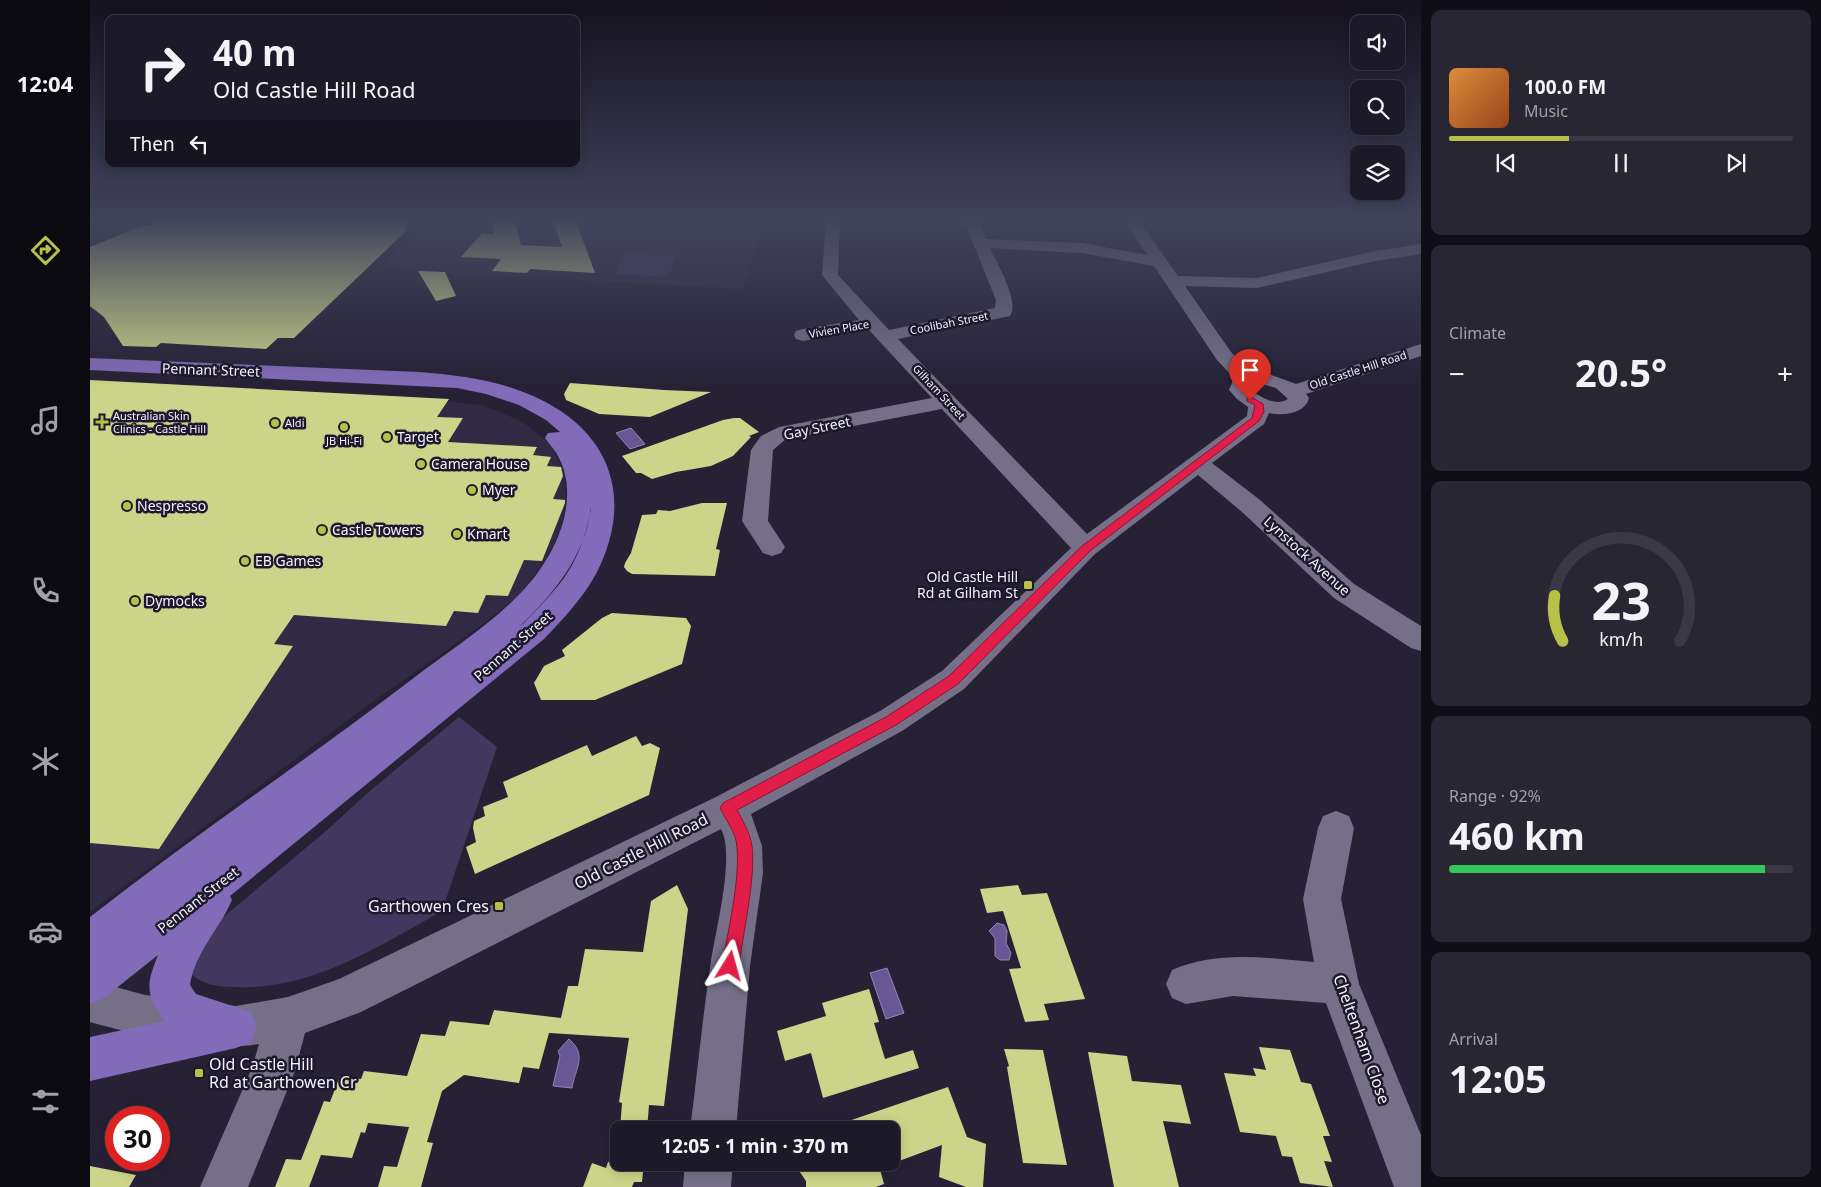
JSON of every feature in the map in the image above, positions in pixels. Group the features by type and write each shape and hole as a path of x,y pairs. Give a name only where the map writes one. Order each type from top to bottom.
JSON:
{"main road":[{"name":"Pennant Street","path":"90,364 456,382 493,389 552,414 568,426 595,461 602,479 604,511 598,540 582,574 561,603 534,631 90,984"},
{"name":"Pennant Street","path":"90,374 435,391 486,399 517,410 545,426 564,446 576,466 581,494 575,528 563,556 545,584 512,617 480,645 335,757 153,890 90,942"},
{"path":"236,1027 183,1011 168,992 171,970 180,948 195,922 239,867"},
{"path":"90,1059 236,1027"}],"street":[{"name":"Gilham Street","path":"831,276 1086,548"},
{"name":"Coolibah Street","path":"881,330 1004,312 1005,300 995,276"},
{"path":"1172,276 1224,356 1246,379"},
{"path":"1175,281 1257,283 1286,276"},
{"name":"Vivien Place","path":"803,335 881,330"},
{"name":"Old Castle Hill Road","path":"1294,391 1421,350"},
{"path":"1246,379 1273,380 1294,391 1299,398 1294,406 1279,408 1259,404 1250,400 1239,390 1241,382 1246,379"},
{"name":"Gay Street","path":"772,547 755,521 762,450 769,441 779,434 948,401"},
{"name":"Old Castle Hill Road","path":"90,1001 145,1016 236,1027 288,1018 346,997 405,970 728,808 891,721 954,680 1086,548 1256,419 1259,412 1259,404"},
{"name":"Lynstock Avenue","path":"1198,464 1225,482 1335,584 1421,640"},
{"path":"714,1121 730,966 744,873 744,846 740,829 728,808"},
{"name":"Cheltenham Close","path":"1336,828 1322,899 1339,984 1418,1187"},
{"path":"1186,984 1233,976 1339,984"},
{"path":"224,1187 272,1071 288,1018"},
{"path":"707,1187 708,1171"}],"shaded area":[{"path":"514,276 747,276 743,289"},
{"name":"Castle Towers","path":"90,381 433,400 482,405 523,422 550,444 564,471 566,503 560,531 545,560 520,594 482,625 360,711 90,912"},
{"path":"631,428 645,444 630,449 616,433"},
{"path":"459,717 497,747 442,911 393,939 342,964 315,975 288,982 260,987 226,987 206,983 192,975 192,967 209,929"},
{"path":"997,923 1004,925 1007,931 1006,943 1011,953 1009,960 1000,960 995,956 995,938 989,931"},
{"path":"887,968 904,1013 886,1019 870,973"},
{"path":"569,1039 575,1045 579,1057 572,1088 553,1086 560,1056 558,1051"}],"building":[{"path":"90,276 359,276 294,338 278,338 266,349 161,343 156,347 123,346 104,317 90,306"},
{"path":"421,276 447,276 456,296 436,301"},
{"name":"Castle Towers","path":"90,380 449,399 437,417 463,418 448,442 537,447 533,455 551,457 547,466 561,467 563,476 553,499 565,500 565,503 542,561 524,560 508,596 486,595 478,613 454,611 446,626 294,615 274,644 293,646 159,849 90,843"},
{"path":"570,383 711,392 650,417 599,414 566,400 564,394"},
{"path":"740,418 759,432 749,436 751,437 733,456 711,466 676,472 652,479 641,473 636,473 622,456 723,420"},
{"path":"702,503 727,503 716,549 720,550 715,576 632,574 627,571 624,567 625,563 631,553 642,515 656,514 658,510 670,511"},
{"path":"612,613 686,618 691,626 682,664 595,700 541,700 534,683 544,666 565,656 562,650 602,618"},
{"path":"636,736 642,746 650,743 660,748 649,795 475,874 466,847 476,842 473,828 474,821 485,816 483,807 508,797 503,782 587,745 592,756"},
{"path":"677,885 688,909 664,1106 649,1105 648,1121 621,1121 622,1103 619,1102 629,1038 549,1033 539,1069 523,1067 519,1083 464,1075 442,1091 427,1142 433,1143 421,1187 378,1187 384,1166 397,1167 409,1127 368,1123 365,1133 361,1132 352,1158 321,1155 309,1187 275,1187 286,1159 301,1160 324,1101 330,1102 340,1076 361,1079 364,1071 407,1076 421,1034 445,1036 450,1021 489,1025 494,1010 561,1018 568,986 578,986 585,949 643,952 651,901"},
{"path":"1018,885 1022,895 1047,893 1085,999 1044,1004 1049,1020 1025,1022 1009,969 1021,968 1003,911 987,913 980,889"},
{"path":"869,989 879,1022 874,1023 885,1059 913,1050 919,1068 823,1098 811,1053 785,1061 777,1031 826,1016 822,1003"},
{"path":"1259,1047 1290,1050 1301,1082 1311,1084 1330,1136 1323,1136 1332,1162 1324,1161 1333,1187 1300,1183 1292,1157 1282,1156 1276,1136 1240,1132 1224,1073 1256,1076 1253,1068 1266,1070"},
{"path":"1004,1049 1043,1050 1067,1165 1023,1163 1007,1067 1009,1066"},
{"path":"1088,1052 1127,1056 1132,1081 1181,1085 1191,1124 1163,1121 1179,1187 1114,1187"},
{"path":"948,1087 967,1137 986,1144 983,1187 966,1187 939,1177 942,1145 900,1161 900,1121 849,1121"},
{"path":"608,1162 610,1162 610,1171 643,1171 642,1182 634,1182 632,1187 583,1187 592,1163 606,1168"},
{"path":"90,1166 105,1169 105,1171 136,1175 129,1187 90,1187"},
{"path":"799,1171 880,1171 884,1184 876,1187 806,1187 806,1181"}],"place":[{"name":"Australian Skin Clinics - Castle Hill","path":"102,422"},
{"name":"Aldi","path":"275,423"},
{"name":"JB Hi-Fi","path":"344,427"},
{"name":"Target","path":"387,437"},
{"name":"Camera House","path":"421,464"},
{"name":"Myer","path":"472,490"},
{"name":"Nespresso","path":"127,506"},
{"name":"Castle Towers","path":"322,530"},
{"name":"Kmart","path":"457,534"},
{"name":"EB Games","path":"245,561"},
{"name":"Old Castle Hill Rd at Gilham St","path":"1028,585"},
{"name":"Dymocks","path":"135,601"},
{"name":"Garthowen Cres","path":"499,906"},
{"name":"Old Castle Hill Rd at Garthowen Cr","path":"199,1073"}],"route":[{"path":"730,966 744,873 744,846 740,829 728,808 891,721 954,680 1086,548 1256,419 1259,412 1259,404 1250,400"}]}
